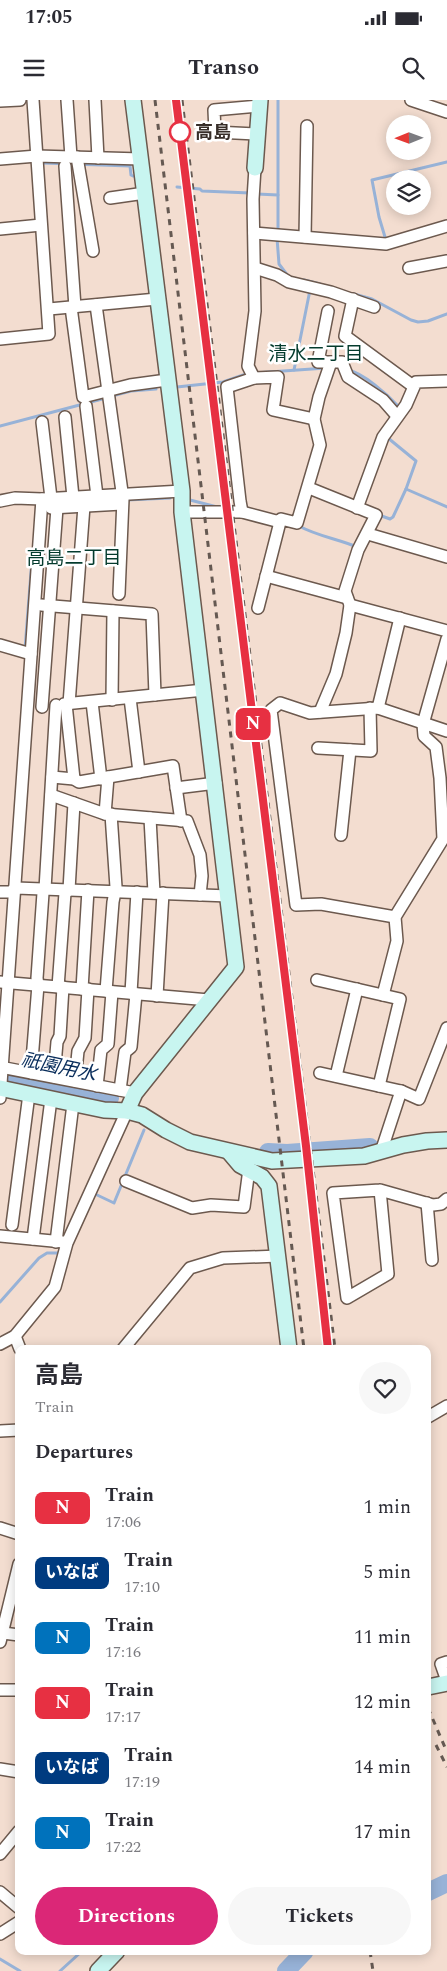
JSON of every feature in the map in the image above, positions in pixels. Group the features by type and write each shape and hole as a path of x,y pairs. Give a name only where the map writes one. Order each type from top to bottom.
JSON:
{"street":[{"path":"0,101 20,100"},
{"path":"0,338 49,334 40,156 33,100"},
{"path":"67,100 71,160 73,307 83,397 130,385 167,380"},
{"path":"94,100 98,158"},
{"path":"61,1242 135,1093 236,967 216,783 182,512 182,491 133,100"},
{"path":"411,100 447,112"},
{"path":"252,375 248,366 255,311 253,193 255,168 259,103 214,110 215,132 257,134"},
{"path":"305,237 308,126"},
{"path":"0,159 40,156 71,160 98,158 141,159"},
{"path":"71,160 93,251"},
{"path":"110,198 145,193"},
{"path":"0,229 42,225"},
{"path":"254,233 386,244 447,226"},
{"path":"410,268 447,261"},
{"path":"255,268 277,275 289,282 310,286 374,306"},
{"path":"49,309 157,299"},
{"path":"353,299 345,336 413,386"},
{"path":"96,305 122,499 118,594"},
{"path":"328,311 318,362 330,366 342,362 348,377 383,400 397,416"},
{"path":"258,608 281,519 297,523 309,488 320,446 314,419 319,397 330,366"},
{"path":"242,512 227,387 252,375 278,377 273,410 314,419"},
{"path":"357,508 383,438 406,404 413,386 416,382 447,381"},
{"path":"86,406 97,496"},
{"path":"64,417 73,497"},
{"path":"42,422 48,503 49,606 42,707"},
{"path":"309,488 376,515 368,534 358,550 345,591 349,601 346,633 336,674 320,712"},
{"path":"0,502 15,498 84,506 182,491"},
{"path":"48,503 73,497 97,496 122,499"},
{"path":"1,1080 5,982 16,888 31,654 35,605 48,503"},
{"path":"31,1073 52,777 64,704 76,608 84,506"},
{"path":"182,512 242,512 280,522"},
{"path":"368,534 447,557"},
{"path":"266,576 447,632"},
{"path":"35,605 152,614 155,695"},
{"path":"112,700 113,611"},
{"path":"318,748 371,751 374,708 400,618"},
{"path":"383,994 397,941 395,917 445,839 436,747 424,736 423,724 447,639"},
{"path":"0,646 31,654"},
{"path":"27,708 204,690"},
{"path":"130,698 140,772"},
{"path":"92,702 105,778 115,892 108,1044 101,1050 97,1086"},
{"path":"395,917 321,904 296,905 271,710 280,703 310,712 374,708 447,731"},
{"path":"64,704 74,779"},
{"path":"341,835 350,750"},
{"path":"52,777 74,779 79,782 173,766 181,821"},
{"path":"176,788 216,783"},
{"path":"51,795 108,814 187,821 200,855 202,876 200,895"},
{"path":"54,1077 57,1042 60,1036 60,987 65,893 69,890 74,803"},
{"path":"150,818 158,893 157,996"},
{"path":"0,892 10,892 16,888 229,896"},
{"path":"75,1081 78,1051 84,1038 88,890"},
{"path":"120,1090 125,1052 131,1047 137,892"},
{"path":"317,980 400,999 379,1086"},
{"path":"5,982 209,1000"},
{"path":"336,1076 357,989"},
{"path":"320,1073 401,1091 419,1099 447,1028"},
{"path":"1,1080 31,1073 135,1093"},
{"path":"1,1080 29,1094 104,1110 127,1111 142,1115 184,1140 206,1147 272,1161 364,1156 404,1144 447,1140"},
{"path":"382,1152 401,1091"},
{"path":"12,1225 29,1094"},
{"path":"33,1239 51,1099"},
{"path":"0,1344 14,1336 55,1288 73,1104"},
{"path":"229,1152 240,1165 262,1177 269,1186 289,1345"},
{"path":"126,1181 192,1208 211,1205 244,1207 249,1170"},
{"path":"380,1190 388,1274 347,1298 334,1193 380,1190 433,1205 445,1203"},
{"path":"427,1203 432,1260"},
{"path":"0,1236 61,1242"},
{"path":"126,1345 190,1268 223,1258 279,1256"},
{"path":"14,1336 18,1345"},
{"path":"431,1415 447,1406"},
{"path":"0,1431 15,1430"},
{"path":"0,1528 15,1533"},
{"path":"15,1576 4,1608 1,1637 15,1635"},
{"path":"431,1686 447,1682 441,1664 447,1662"},
{"path":"0,1690 15,1690"},
{"path":"0,1768 15,1771"},
{"path":"0,1854 15,1836"},
{"path":"0,1892 15,1905"},
{"path":"0,1934 15,1925"},
{"path":"98,1971 113,1955"}],"waterway":[{"path":"278,100 278,232"},
{"path":"42,161 43,163 130,166 131,175 133,176"},
{"path":"385,237 372,180 447,162"},
{"path":"177,187 200,189 202,191 250,193"},
{"path":"257,194 278,195"},
{"path":"277,238 279,264 288,276"},
{"path":"304,280 320,284"},
{"path":"294,370 310,290"},
{"path":"354,294 372,299 418,322 428,321 447,314"},
{"path":"255,373 326,368"},
{"path":"348,370 368,380 398,406"},
{"path":"177,387 223,382 249,373"},
{"path":"112,396 131,391 156,389"},
{"path":"0,426 106,398"},
{"path":"388,438 416,461 406,489 447,507"},
{"path":"379,515 390,519 393,517 406,489"},
{"path":"127,500 170,498"},
{"path":"190,500 221,508"},
{"path":"299,526 357,547"},
{"path":"25,649 32,559"},
{"name":"祇園用水","path":"0,1075 110,1098"},
{"path":"95,1194 114,1203 144,1130"},
{"name":"祇園用水","path":"268,1152 287,1153 370,1147"},
{"path":"0,1302 39,1258 47,1253 58,1253"},
{"path":"431,1891 447,1883"},
{"path":"60,1971 78,1955"},
{"path":"286,1971 301,1955"},
{"path":"0,1959 20,1971"}],"railway":[{"path":"155,100 304,1345"},
{"path":"182,100 335,1345"},
{"path":"431,1715 447,1752"},
{"path":"436,1745 447,1767"},
{"path":"371,1955 373,1971"}],"train":[{"name":"N","path":"176,100 306,1146 328,1345"}],"place":[{"name":"高島","path":"180,132"}],"district":[{"name":"清水二丁目","path":"316,353"},
{"name":"高島二丁目","path":"74,557"}]}
